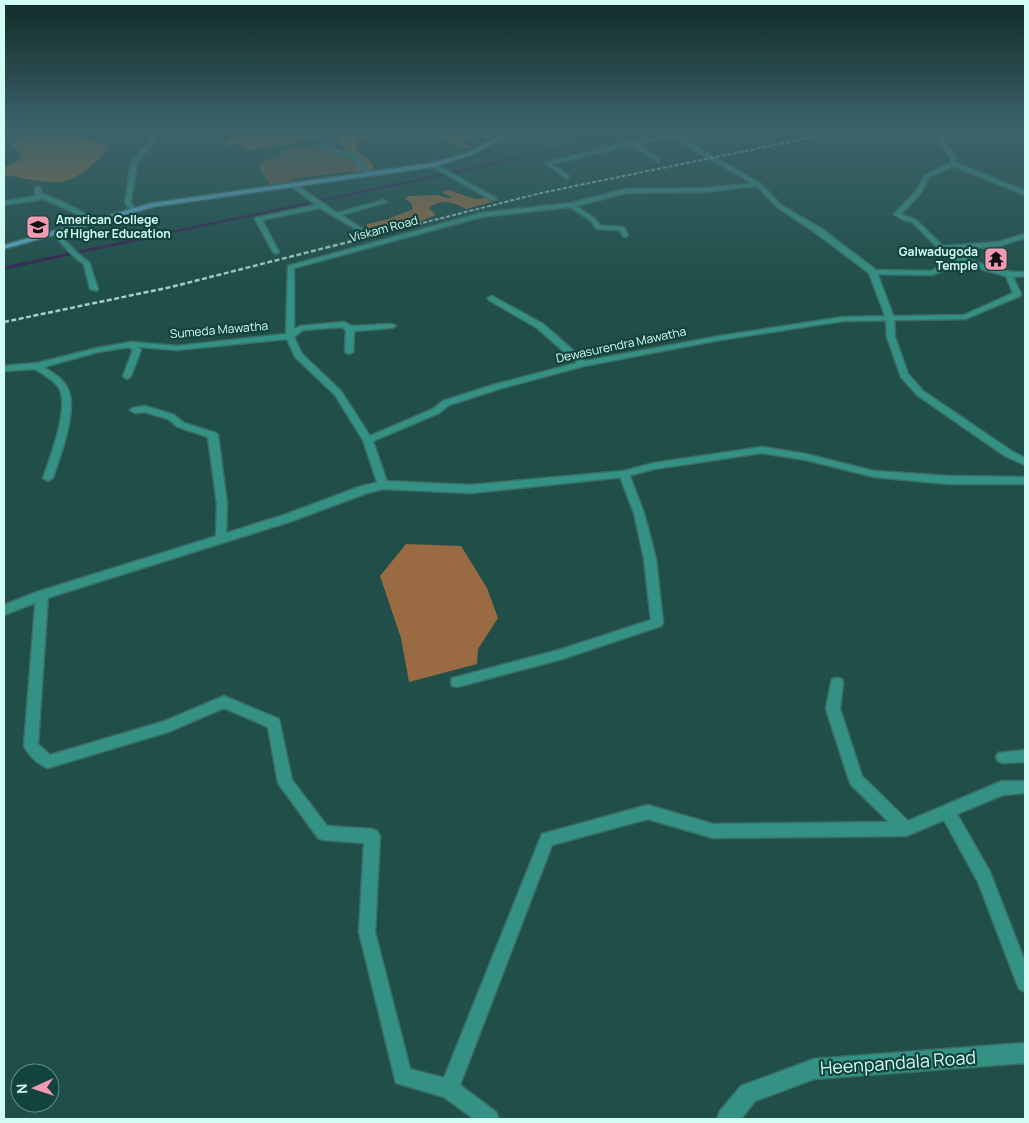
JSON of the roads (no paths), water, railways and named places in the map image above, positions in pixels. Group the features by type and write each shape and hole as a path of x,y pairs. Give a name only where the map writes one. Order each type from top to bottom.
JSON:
{"main road":[{"path":"4,247 132,209 178,200 304,182"}],"street":[{"path":"131,182 128,202 132,209"},
{"path":"462,182 494,199"},
{"path":"754,182 779,206 818,231 873,272 890,318 891,337 904,375 920,393 1009,454 1025,462"},
{"path":"924,182 919,192 897,214 900,217 914,222 941,248 961,258 986,269 1009,275 1025,274"},
{"path":"999,182 1025,193"},
{"path":"292,184 321,206 366,233"},
{"name":"Viskam Road","path":"383,485 368,440 338,393 298,355 290,336 290,267 481,216 571,205 626,191 705,190 759,185"},
{"path":"38,188 38,194 94,220"},
{"path":"4,203 44,196"},
{"path":"336,215 384,202"},
{"path":"571,205 592,219 599,228 622,228 625,235"},
{"path":"276,252 258,219 321,206"},
{"path":"54,232 73,253 87,263 94,289"},
{"path":"941,248 999,244 1025,236"},
{"path":"873,272 932,273 947,267 961,258"},
{"name":"Dewasurendra Mawatha","path":"368,440 436,411 446,403 496,387 583,364 802,324 843,319 965,317 1017,294 1009,275"},
{"path":"492,298 540,326 583,364"},
{"name":"Sumeda Mawatha","path":"4,369 36,366 97,350 130,344 177,348 290,336 301,328 344,324 350,329 392,326"},
{"path":"349,352 350,329"},
{"path":"127,376 137,350 130,344"},
{"path":"36,366 63,386 66,397 65,421 48,478"},
{"path":"135,410 145,409 171,417 181,425 213,435 222,504 221,538"},
{"path":"4,610 42,595 288,518 363,490 383,485 471,490 624,474 688,460 762,450 874,474 949,480 1025,481"},
{"path":"457,682 568,652 657,623 650,559 639,513 624,474"},
{"path":"42,595 31,746 48,762 168,726 224,702 274,723 285,782 323,833 372,836 367,932 403,1076 449,1089 489,1119"},
{"path":"837,683 833,709 856,780 906,828"},
{"path":"1003,757 1025,756"},
{"path":"449,1089 547,839 648,812 714,831 906,828 1002,788 1025,787"},
{"path":"947,811 984,878 1025,983"},
{"name":"Heenpandala Road","path":"728,1119 748,1093 814,1068 1025,1053"}],"waterway":[{"path":"139,239 407,182"},
{"path":"4,268 145,238"}],"railway":[{"path":"359,239 541,193 592,182"},
{"path":"4,322 171,287 364,238"}],"place":[{"name":"American College of Higher Education","path":"38,227"},
{"name":"Galwadugoda Temple","path":"996,259"}]}
